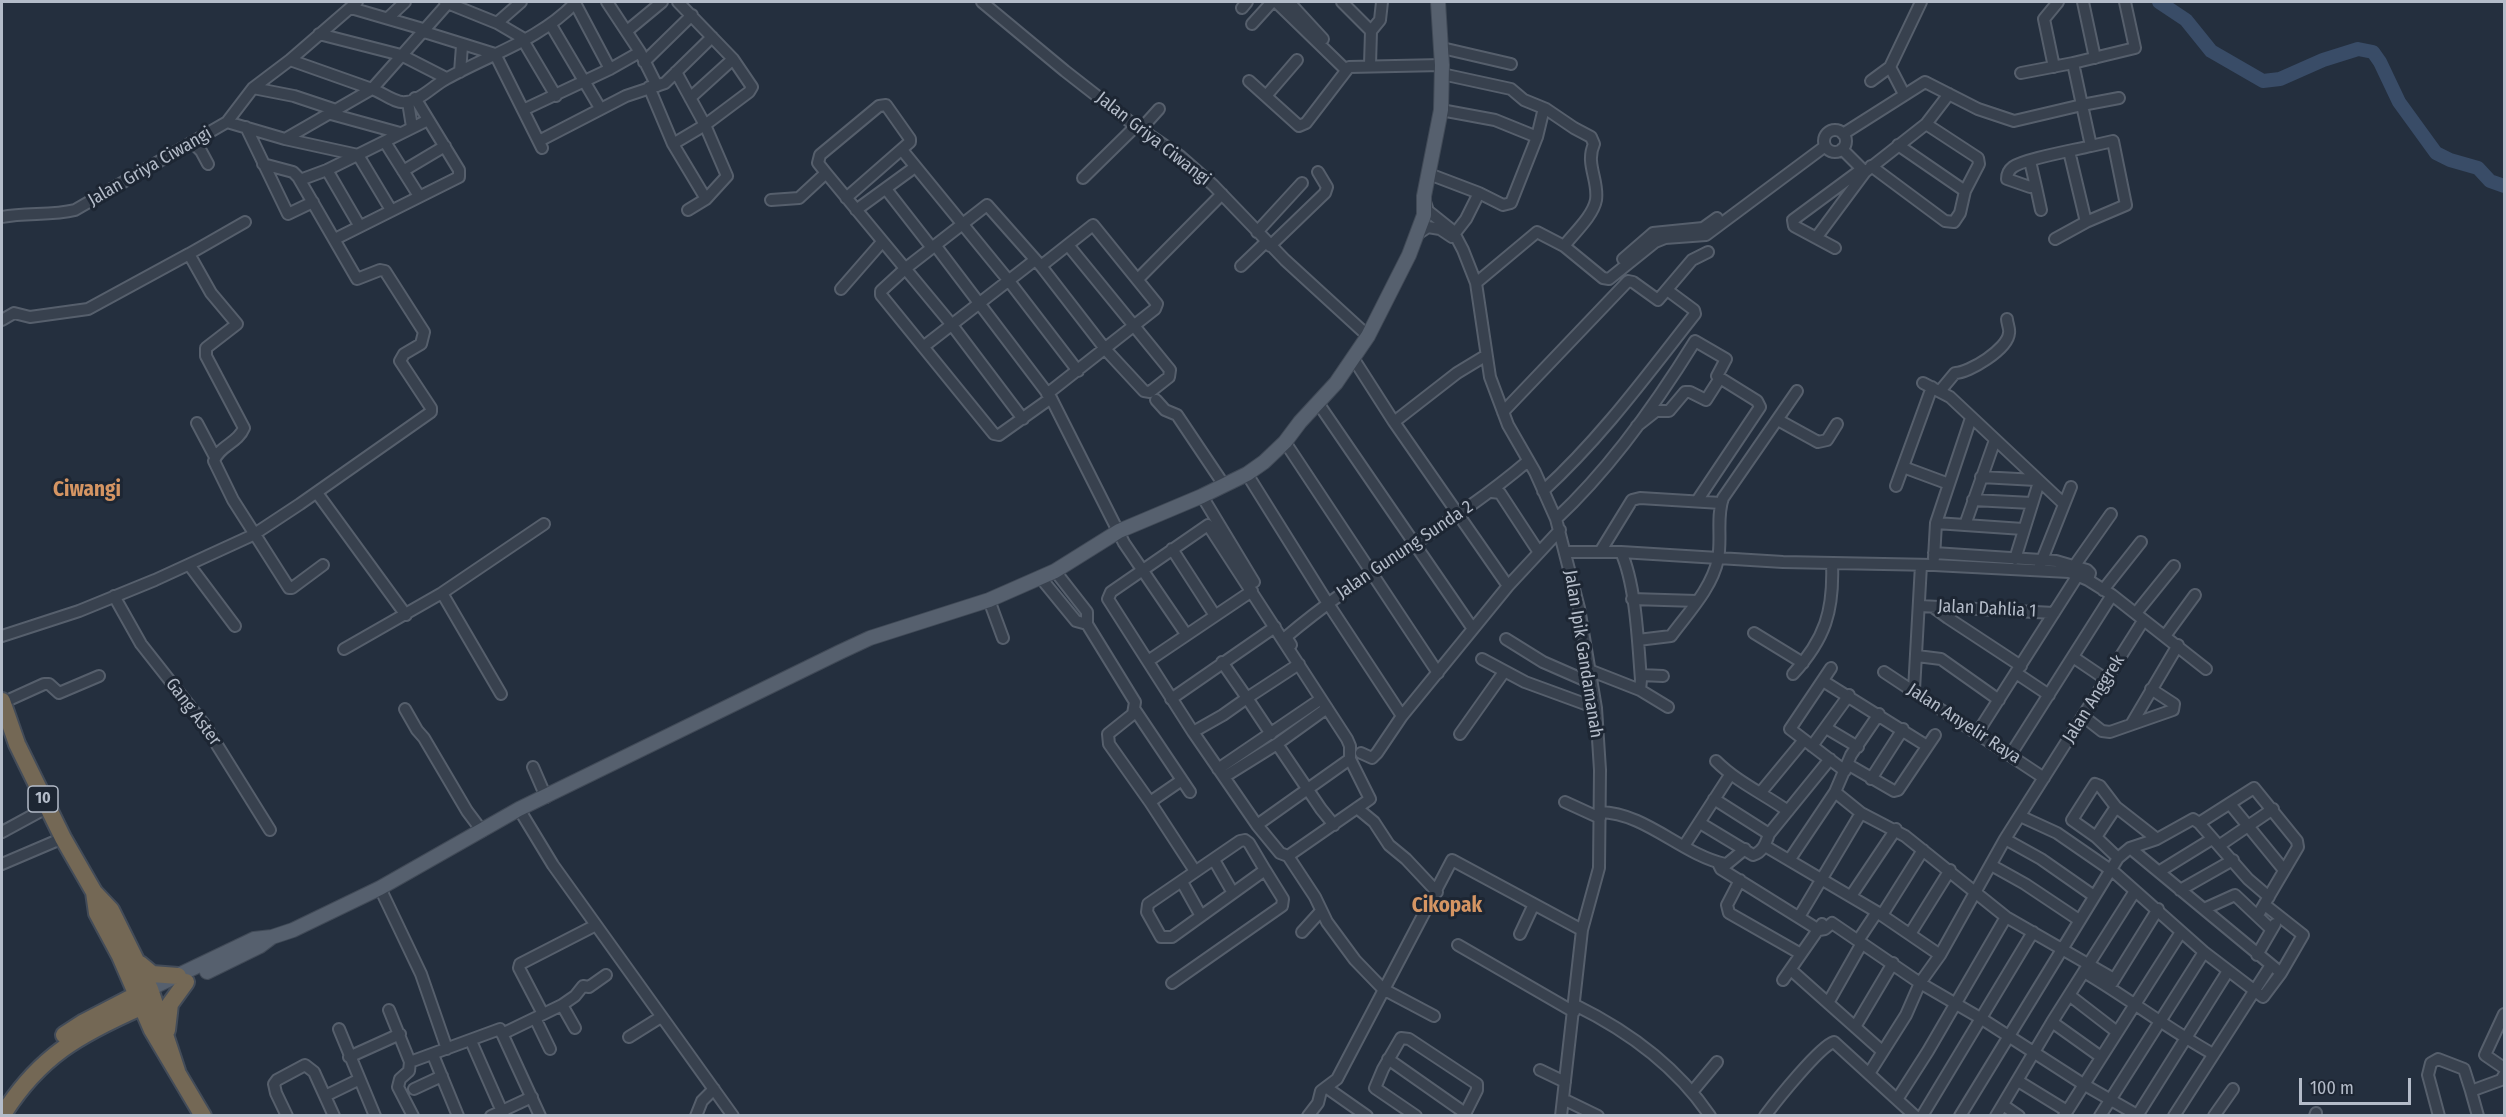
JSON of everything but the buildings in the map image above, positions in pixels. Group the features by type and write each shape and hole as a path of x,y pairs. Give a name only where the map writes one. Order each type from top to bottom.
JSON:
{"highway":[{"name":"10","path":"2,702 17,744 63,838 94,892 97,913 128,958 177,1071 203,1116"},
{"path":"2,1101 26,1068 53,1042 84,1022 113,1014 134,1019 159,1033 182,979 152,974 128,958 123,987 113,1014"},
{"path":"2,1116 33,1074 59,1050 113,1014 146,998"}],"main road":[{"path":"146,998 182,979 260,946 273,937 293,930 380,888 519,809 870,638 989,600 1055,571 1119,531 1247,474 1285,442 1336,384 1368,336 1409,255 1424,215 1424,196 1441,110 1442,48 1438,2"}],"street":[{"path":"388,18 405,2"},
{"path":"285,139 372,89 447,2 497,23 525,41 556,96"},
{"path":"291,60 372,89 395,100 412,100 447,78 525,41 551,25 576,2 610,69"},
{"path":"607,2 642,57 673,144 706,199"},
{"path":"627,31 662,2"},
{"path":"673,144 705,125 751,89 751,84 733,59 678,2"},
{"name":"Jalan Griya Ciwangi","path":"982,2 1072,77 1180,156 1222,194 1268,244 1368,336"},
{"path":"1252,24 1272,2"},
{"path":"1276,2 1348,69"},
{"path":"1289,2 1348,69"},
{"path":"1342,2 1371,31"},
{"path":"1370,65 1371,31 1380,20 1382,2"},
{"path":"1871,81 1890,67 1921,2"},
{"path":"2054,67 2044,19 2058,2"},
{"path":"2083,2 2095,58"},
{"path":"2021,73 2135,48 2125,2"},
{"path":"497,23 515,3"},
{"path":"227,122 253,88 291,60 354,5 462,46 495,54 540,145 600,108 664,82 712,37"},
{"path":"523,110 610,69 642,57 692,15"},
{"path":"551,25 600,108"},
{"path":"319,34 401,55 447,78"},
{"path":"460,72 462,46"},
{"path":"1442,48 1511,64"},
{"path":"690,98 733,59"},
{"path":"1266,96 1297,60"},
{"path":"2073,63 2091,146"},
{"path":"1249,81 1299,126 1304,125 1348,69 1370,65 1442,70 1511,89 1594,141 1590,160 1596,184 1596,202 1564,246"},
{"path":"1890,67 1904,94"},
{"path":"676,72 705,125 727,176 726,180 706,199 688,210"},
{"path":"1843,134 1925,82 1978,109 2014,120 2119,98"},
{"path":"253,88 294,96 333,112 400,133"},
{"path":"1835,248 1794,226 1793,220 1926,124 1949,94"},
{"path":"335,239 459,177 459,170 445,146 412,100"},
{"path":"412,100 412,128"},
{"path":"846,198 910,142 886,105 881,105 820,155 818,163 846,198 882,242 952,324 1023,419"},
{"path":"1429,174 1503,205 1511,203 1537,137 1544,108"},
{"path":"1083,178 1159,109"},
{"path":"1441,110 1495,120 1537,137"},
{"path":"300,180 327,170 428,120"},
{"name":"Jalan Griya Ciwangi","path":"2,217 27,213 48,215 75,210 227,122 285,139 358,155"},
{"path":"1842,149 1866,169 1948,222 1954,222 1960,213 1965,192 1979,164 1978,158 1926,124"},
{"path":"246,126 288,214 313,202"},
{"path":"1476,283 1533,233 1539,232 1564,246 1603,278 1609,279 1615,276 1654,237 1706,235 1824,144 1831,131 1837,130 1843,134 1846,141 1842,149 1835,153 1824,144"},
{"path":"2036,187 2012,183 2007,179 2008,173 2013,167 2030,161 2113,141 2126,205 2086,222 2055,239"},
{"path":"385,142 419,196"},
{"path":"193,143 201,150 208,164"},
{"path":"1898,145 1965,192"},
{"path":"403,171 445,146"},
{"path":"902,150 1009,281 1078,371"},
{"path":"2069,151 2086,222"},
{"path":"358,155 391,210"},
{"path":"2030,161 2041,210"},
{"path":"2,636 78,611 190,566 253,535 430,413 432,409 400,361 404,354 421,344 423,332 385,271 380,270 357,279 300,180 293,172 263,164"},
{"path":"856,210 915,167"},
{"path":"1816,238 1866,169"},
{"path":"327,170 359,225"},
{"path":"1241,266 1325,193 1327,187 1318,172"},
{"path":"771,200 799,198 826,173"},
{"path":"1257,232 1302,183"},
{"path":"886,189 981,303 1049,396 1142,571 1186,634"},
{"path":"1416,235 1428,227 1440,229 1456,239 1479,193"},
{"path":"1138,279 1222,194"},
{"name":"Jalan Ipik Gandamanah","path":"1424,196 1428,211 1456,239 1476,283 1490,378 1512,434 1528,461 1558,524 1596,708 1600,815 1599,868 1582,930 1575,1009 1561,1116"},
{"path":"923,347 1009,281 1038,263 1068,245 1090,226 1095,225 1157,304 1155,309 1133,327 1106,350 1078,371 1023,419 999,435 994,434 881,296 884,287 906,268 983,207 989,206 1038,263 1106,350 1144,391 1150,393 1169,377 1170,370 1133,327 1068,245"},
{"path":"2,320 14,313 30,317 88,309 245,222"},
{"path":"841,289 882,242"},
{"path":"1503,412 1628,281 1633,282 1657,300 1692,261 1708,252"},
{"path":"189,254 211,293 237,324 206,348 206,356 244,428 240,436 214,457"},
{"path":"1543,491 1611,420 1695,314 1695,311 1667,290"},
{"path":"1896,486 1932,387 1955,373 1963,373 1984,360 2007,339 2009,333 2007,319"},
{"path":"1361,753 1372,758 1377,753 1402,716 1637,426 1696,341 1726,359 1717,376 1757,401 1760,407 1697,501"},
{"path":"1394,422 1457,373 1485,356"},
{"path":"1353,358 1394,422 1508,585"},
{"path":"1637,426 1658,410 1669,411 1685,392 1691,392 1705,400 1720,378"},
{"path":"1932,387 1971,418 2064,504"},
{"path":"1638,640 1669,638 1709,583 1718,557 1721,503 1728,489 1797,391"},
{"path":"1156,400 1166,410 1177,415 1224,485"},
{"path":"1318,403 1473,629"},
{"path":"1934,565 1936,523 1971,418"},
{"path":"1778,420 1818,442 1827,440 1837,424"},
{"path":"197,423 232,500 289,588 323,566"},
{"path":"1965,525 1995,440"},
{"path":"1285,442 1438,673"},
{"path":"1492,492 1528,461"},
{"path":"1904,467 1949,484"},
{"path":"1247,474 1402,716"},
{"path":"1981,477 2037,481"},
{"path":"2015,559 2037,481"},
{"path":"2040,566 2071,488"},
{"name":"Jalan Gunung Sunda 2","path":"1286,637 1327,602 1492,492 1500,494 1538,551"},
{"path":"317,493 406,615"},
{"path":"1202,496 1350,746 1350,759 1370,800 1288,855 1282,855 1257,825 1193,732 1114,609 1108,596 1208,525 1302,665"},
{"path":"1601,550 1632,500 1640,498 1721,503"},
{"path":"1973,500 2032,503"},
{"path":"1978,732 2080,573 2111,514"},
{"path":"1936,523 2023,529"},
{"path":"344,649 442,593 544,524"},
{"path":"2011,754 2073,657 2108,592 2140,542"},
{"path":"1172,549 1214,614"},
{"path":"1565,550 1601,550 1783,562 2040,566"},
{"path":"1622,552 1638,640 1640,690"},
{"path":"1934,553 2015,559 2080,573 2178,645 2206,669"},
{"path":"1792,674 1803,663 1827,622 1832,563"},
{"path":"1914,690 1921,565"},
{"path":"190,566 234,626"},
{"name":"Jalan Anggrek","path":"1870,1072 1914,1001 1920,983 1940,955 2005,839 2107,680 2140,617 2174,566"},
{"path":"1055,571 1087,612 1087,624 1135,702 1133,714 1113,728 1107,739 1195,871"},
{"path":"1040,577 1076,621 1087,624"},
{"path":"1148,662 1214,614 1252,591"},
{"path":"442,593 501,694"},
{"path":"2164,636 2195,595"},
{"name":"Gang Aster","path":"114,596 141,644 204,724 270,830"},
{"path":"1632,599 1697,601"},
{"path":"989,600 1003,638"},
{"name":"Jalan Dahlia 1","path":"1920,606 2054,613"},
{"path":"1933,606 2019,669 2049,695"},
{"path":"1172,699 1275,627"},
{"path":"1754,633 1803,663"},
{"path":"1506,639 1543,662 1591,683"},
{"path":"2132,723 2178,645"},
{"path":"1917,657 1941,660 1999,700"},
{"path":"2073,657 2107,680"},
{"path":"1482,659 1504,672 1596,708"},
{"path":"1222,662 1271,734"},
{"path":"1193,732 1302,665"},
{"path":"1832,668 1790,727 1830,759 1894,790 1898,789 1935,735"},
{"path":"1589,670 1640,690 1668,707"},
{"path":"1460,734 1504,672"},
{"name":"Jalan Anyelir Raya","path":"1884,672 1978,732 2044,778"},
{"path":"1641,675 1663,676"},
{"path":"2,702 44,684 49,684 57,693 63,693 99,676"},
{"path":"1823,681 1849,695 1927,746"},
{"path":"2084,717 2106,732 2173,710 2174,704 2151,688"},
{"path":"1761,792 1808,743 1826,728 1849,695"},
{"path":"1221,773 1271,734 1324,703"},
{"path":"1221,773 1277,744 1324,703"},
{"path":"405,709 467,811 482,831"},
{"path":"1135,710 1190,792"},
{"path":"1790,860 1835,792 1851,754 1879,714"},
{"path":"1826,728 1858,747"},
{"path":"1871,779 1903,729"},
{"path":"1277,744 1334,825"},
{"path":"1257,825 1350,759"},
{"path":"1700,823 1753,855 1758,853 1765,846 1769,834 1830,759"},
{"path":"1716,761 1730,775 1761,792 1788,811"},
{"path":"533,766 546,796"},
{"path":"1684,846 1730,775"},
{"path":"1150,802 1182,780"},
{"path":"2118,858 2096,837 2072,820 2093,786 2100,786 2116,807 2157,838"},
{"path":"2199,823 2254,788 2299,844 2258,915"},
{"path":"1835,792 1862,813 1896,829 2006,916 2062,948 2086,969 2112,983 2185,1038 2212,1054"},
{"path":"1714,799 1769,834"},
{"path":"1565,802 1600,815 1626,816 1721,865 1822,927"},
{"path":"2230,804 2284,870"},
{"path":"2,832 48,807"},
{"path":"2096,837 2116,807"},
{"path":"1357,808 1374,822 1389,845 1406,859 1437,892"},
{"path":"519,809 547,855 733,1116"},
{"path":"2160,872 2248,827 2273,809"},
{"path":"1801,914 1862,813"},
{"path":"1960,1116 2079,920 2110,871 2118,858 2130,848 2157,838 2190,820 2199,823 2280,918 2303,935 2265,996 2253,990 2204,952 2158,909 2110,871 2058,833 2020,816"},
{"path":"1851,896 1896,829"},
{"path":"2,864 63,838"},
{"path":"2005,839 2041,859 2094,896"},
{"path":"1172,983 1282,906 1283,898 1250,843 1245,840 1240,841 1148,903 1148,915 1161,937 1165,939 1172,937 1265,870"},
{"path":"1765,846 1880,913 1940,955"},
{"path":"2130,848 2281,973"},
{"path":"1721,865 1745,849"},
{"path":"1828,1003 1860,941 1923,850"},
{"path":"1288,855 1338,939 1383,989 1434,1016"},
{"path":"1214,860 1233,893"},
{"path":"1308,1116 1318,1103 1322,1091 1337,1079 1452,860 1582,930"},
{"path":"2180,890 2233,861"},
{"path":"1991,864 2079,920"},
{"path":"1721,865 1740,880 1761,890"},
{"path":"1910,934 1950,870"},
{"path":"1740,880 1727,905 1729,913 1801,954"},
{"path":"1182,882 1201,916"},
{"path":"380,888 421,974 447,1049"},
{"path":"1996,1116 2135,891"},
{"path":"2204,909 2232,894 2271,929"},
{"path":"1520,934 1534,904"},
{"path":"2112,983 2158,909"},
{"path":"1302,932 1322,911"},
{"path":"1898,1098 2006,916"},
{"path":"2257,955 2271,929 2280,918"},
{"path":"1783,980 1822,927 1832,923 1920,983 1982,1019 2083,1084 2138,1115 2228,971"},
{"path":"550,1049 519,966 597,925"},
{"path":"1922,1116 2033,932"},
{"path":"2018,1081 2066,1113 2181,932"},
{"path":"1458,945 1638,1042 1678,1076 1710,1116"},
{"path":"2100,1116 2109,1098 2204,952"},
{"path":"1855,1027 1893,963"},
{"path":"2180,1114 2212,1054 2271,965"},
{"path":"1791,970 1882,1051"},
{"path":"502,1034 562,1005 575,996 583,986 589,987 606,975"},
{"path":"2069,995 2117,1032"},
{"path":"562,1005 575,1028"},
{"path":"389,1010 410,1062 409,1071 400,1079 398,1087 413,1116"},
{"path":"2505,1014 2485,1055 2505,1068"},
{"path":"629,1037 661,1017"},
{"path":"2052,1023 2101,1057"},
{"path":"410,1062 471,1041 497,1028 501,1030 540,1116"},
{"path":"339,1029 358,1080 375,1116"},
{"path":"349,1057 400,1035"},
{"path":"1388,1059 1464,1114 1477,1090 1474,1081 1404,1037 1398,1041 1388,1059 1375,1088 1416,1116"},
{"path":"471,1041 503,1113"},
{"path":"1765,1116 1782,1094 1832,1042 1836,1042 1915,1116"},
{"path":"432,1055 458,1116"},
{"path":"2439,1116 2427,1075 2431,1063 2438,1059 2464,1070 2475,1090 2478,1116"},
{"path":"1692,1092 1717,1062"},
{"path":"287,1116 274,1084 277,1080 305,1065 314,1072 334,1116"},
{"path":"1540,1071 1565,1082"},
{"path":"414,1089 442,1076"},
{"path":"325,1096 358,1080"},
{"path":"2475,1090 2502,1080"},
{"path":"1327,1088 1367,1116"},
{"path":"696,1116 702,1101 714,1089"},
{"path":"2214,1116 2233,1089"},
{"path":"491,1116 503,1113 532,1097"},
{"path":"1563,1100 1598,1116"},
{"path":"2003,1105 2019,1116"}],"waterway":[{"path":"2159,2 2186,20 2211,51 2263,81 2280,79 2323,60 2358,49 2373,52 2399,102 2436,153 2450,160 2478,168 2490,181 2504,186"}],"district":[{"name":"Ciwangi","path":"87,490"},
{"name":"Cikopak","path":"1447,906"}]}
